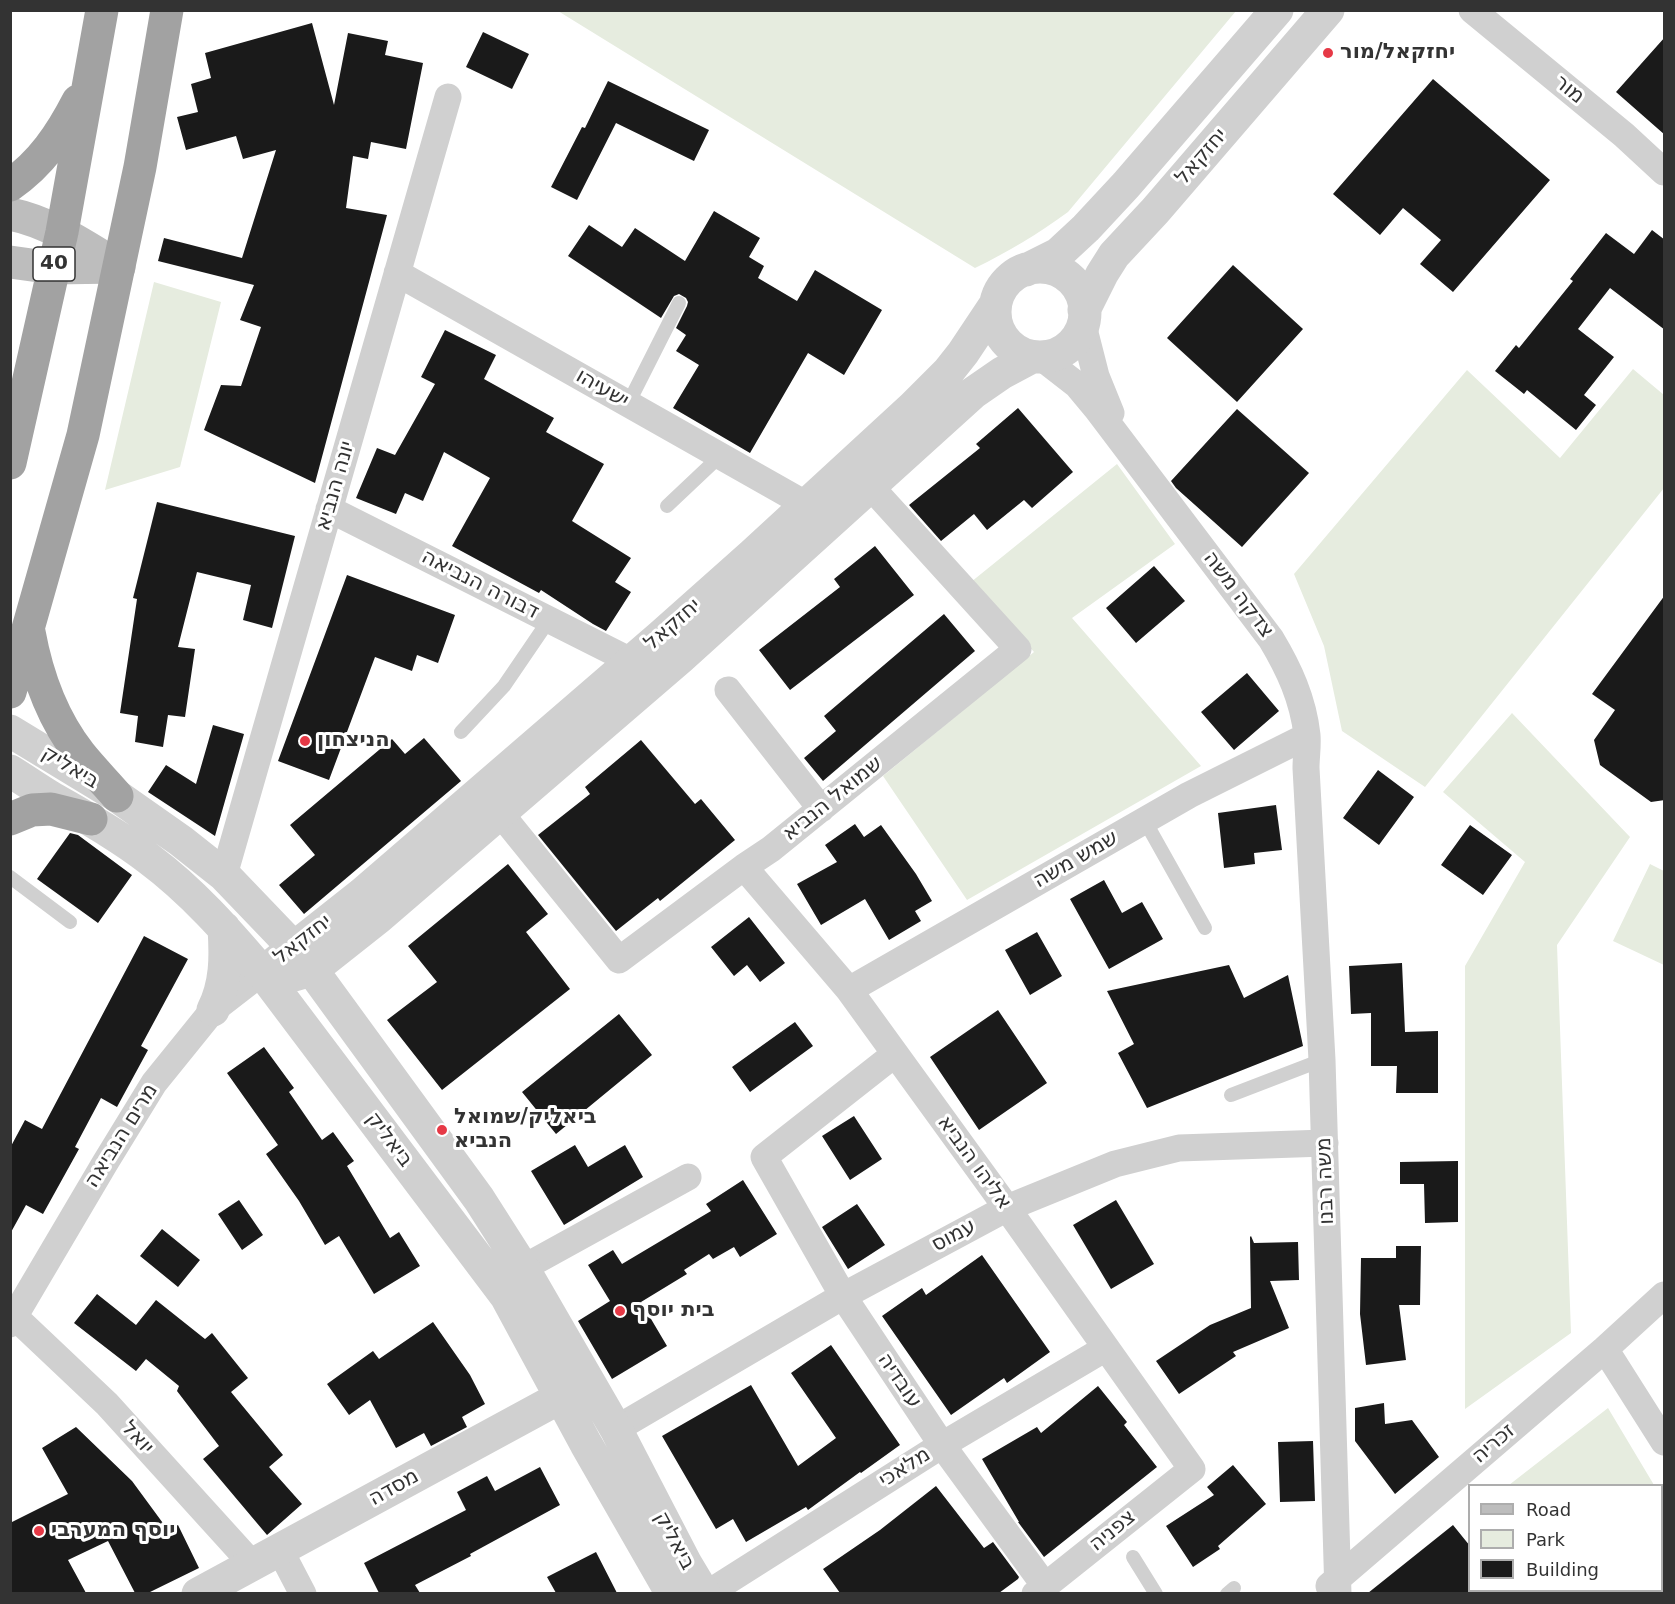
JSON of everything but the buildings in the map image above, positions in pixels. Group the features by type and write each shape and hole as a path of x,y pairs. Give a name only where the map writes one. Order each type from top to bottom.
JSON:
{"highway":[{"name":"40","path":"12,457 62,232 102,10"},
{"path":"10,692 83,435 140,167 167,10"},
{"path":"10,185 31,170 46,153 91,76"},
{"path":"10,413 12,457"},
{"path":"28,630 40,681 62,726 80,754 117,796"},
{"path":"10,819 32,810 51,809 91,819"}],"main road":[{"path":"10,214 26,217 62,232 119,267"},
{"path":"10,262 53,268 119,267"}],"street":[{"name":"יחזקאל","path":"1026,270 1058,254 1086,228 1277,10"},
{"name":"יחזקאל","path":"1084,317 1102,274 1114,255 1155,211 1328,10"},
{"name":"מור","path":"1472,10 1624,135 1660,159"},
{"name":"יונה הנביא","path":"224,876 448,97"},
{"path":"1039,267 1053,269 1065,275 1082,296 1084,317 1077,338 1067,348 1055,354 1037,357 1018,352 1007,344 999,333 995,319 995,305 999,294 1015,275 1026,270 1039,267"},
{"name":"ישעיהו","path":"397,273 807,505"},
{"name":"יחזקאל","path":"303,959 362,894 752,555 913,406 948,372 995,305"},
{"name":"צדקה משה","path":"1084,317 1089,353 1122,442"},
{"name":"יחזקאל","path":"262,972 303,959 380,916 688,650 973,393 1002,373 1037,357"},
{"name":"צדקה משה","path":"1037,357 1077,385 1271,639 1297,687 1307,736 1306,768"},
{"name":"שמואל הנביא","path":"500,813 619,960 771,849 1018,649 870,486"},
{"name":"דבורה הנביאה","path":"329,510 631,661"},
{"path":"728,690 821,809"},
{"name":"ביאליק","path":"10,731 117,796 181,840 224,876 303,959 479,1200 523,1268 591,1384 686,1564 705,1593"},
{"name":"שמש משה","path":"849,990 1229,774 1307,736"},
{"name":"משה רבנו","path":"1306,768 1325,1143 1332,1588"},
{"name":"ביאליק","path":"10,771 91,819 176,880 224,928 262,972 506,1296 672,1593"},
{"name":"אליהו הנביא","path":"744,867 849,990 1192,1469"},
{"path":"213,1010 220,996 225,964 224,928"},
{"name":"מרים הנביאה","path":"13,1321 154,1083 213,1010 262,972"},
{"name":"עובדיה","path":"895,1054 764,1157 843,1296 1044,1591"},
{"name":"עמוס","path":"616,1429 843,1296 1007,1208 1115,1164 1179,1148 1325,1143"},
{"path":"523,1268 688,1177"},
{"name":"זכריה","path":"1332,1588 1665,1295"},
{"name":"יואל","path":"13,1321 107,1404 303,1593"},
{"name":"מלאכי","path":"705,1593 942,1444 1106,1348"},
{"path":"1605,1349 1665,1442"},
{"name":"מסדה","path":"198,1593 561,1397 591,1384"},
{"name":"צפניה","path":"1044,1591 1192,1469"}],"lane":[{"path":"628,404 679,303"},
{"path":"667,506 720,456"},
{"path":"461,732 504,686 549,620"},
{"path":"1145,821 1205,927"},
{"path":"10,877 70,922"},
{"path":"1231,1095 1322,1060"},
{"path":"1133,1557 1156,1593"}],"green space":[{"path":"558,11 1236,11 1068,212 1023,242 975,268"},
{"path":"154,282 221,302 180,467 105,490"},
{"path":"1633,369 1664,395 1664,488 1425,787 1342,731 1324,646 1294,574 1467,370 1560,458"},
{"path":"1117,464 1175,544 1072,618 1201,766 967,900 883,776 1034,652 971,582"},
{"path":"1512,713 1630,837 1557,945 1571,1333 1465,1409 1465,966 1525,862 1443,792"},
{"path":"1650,864 1664,871 1664,965 1613,941"},
{"path":"1608,1408 1653,1484 1510,1484"}],"place":[{"name":"יחזקאל/מור","path":"1328,53"},
{"name":"הניצחון","path":"305,741"},
{"name":"ביאליק/שמואל הנביא","path":"442,1130"},
{"name":"בית יוסף","path":"620,1311"},
{"name":"יוסף המערבי","path":"39,1531"}]}
